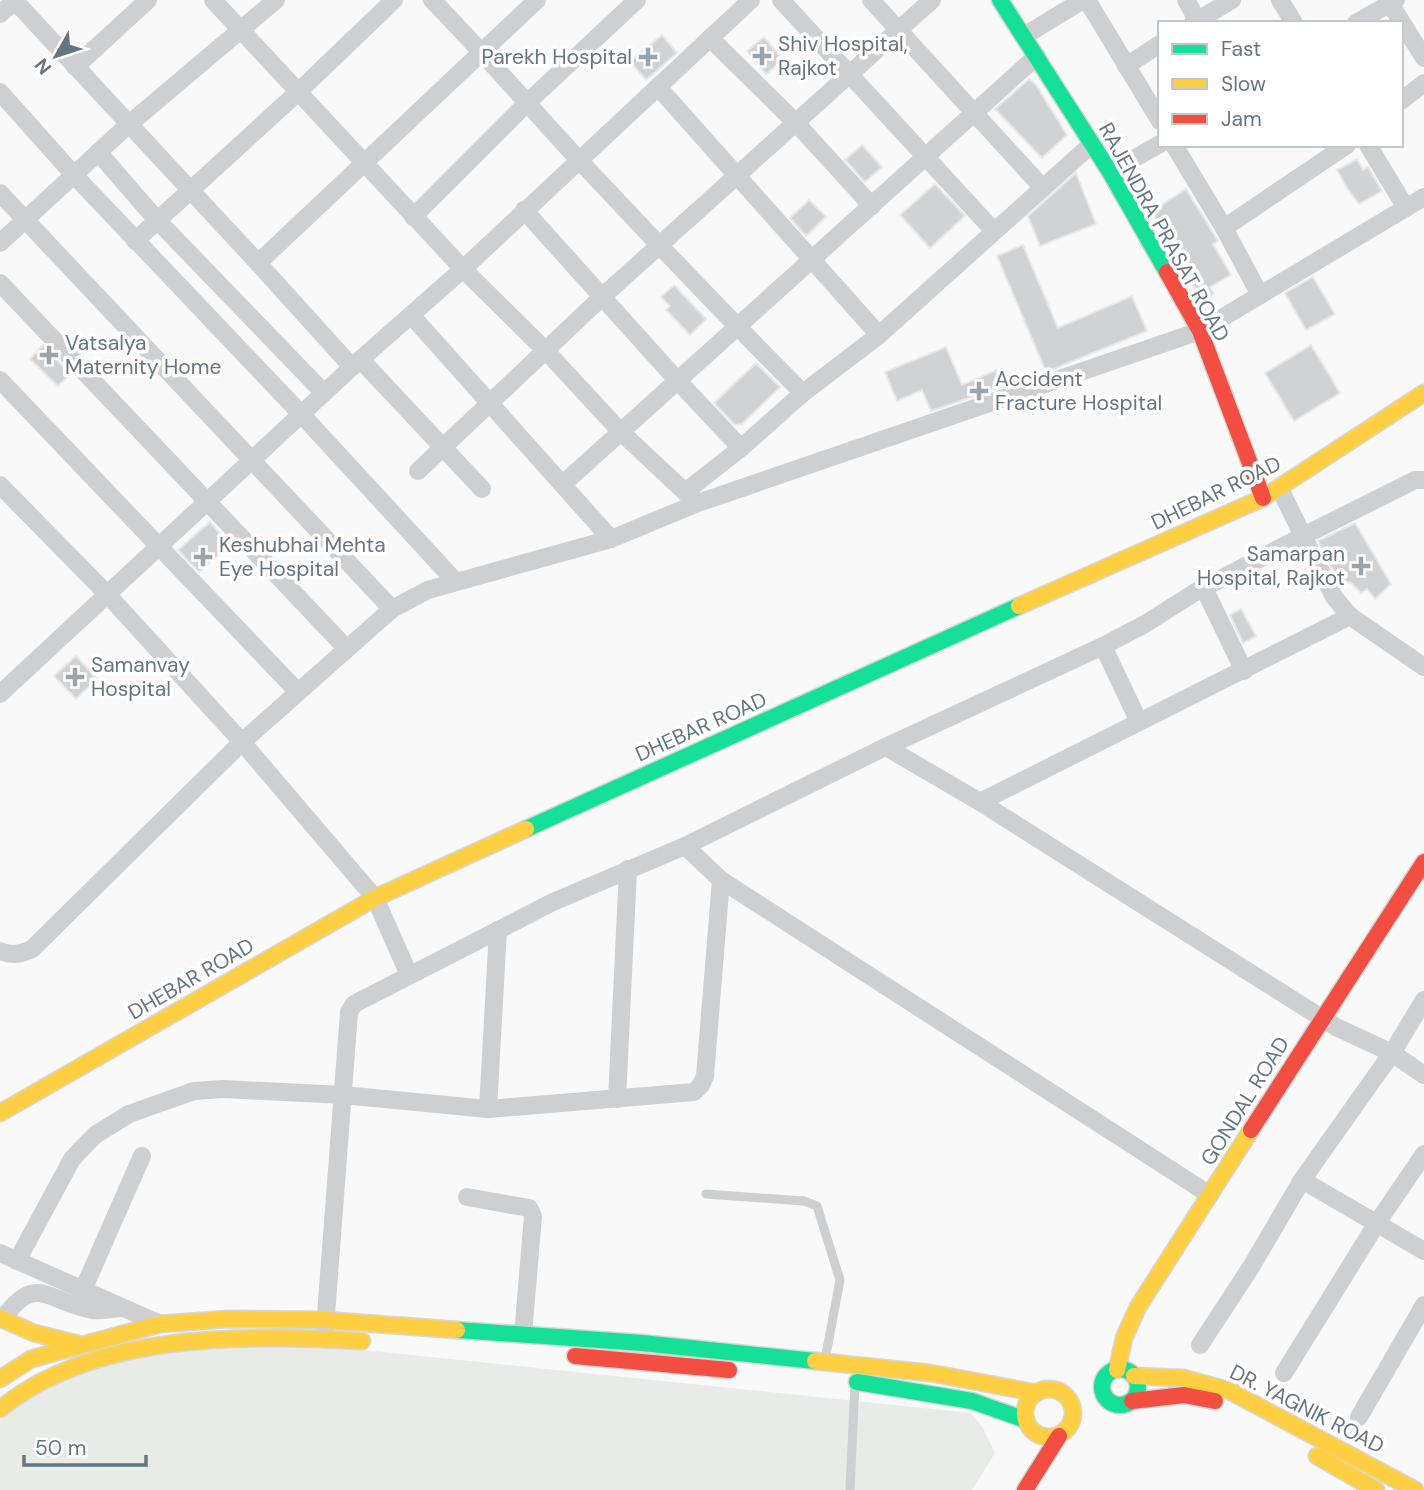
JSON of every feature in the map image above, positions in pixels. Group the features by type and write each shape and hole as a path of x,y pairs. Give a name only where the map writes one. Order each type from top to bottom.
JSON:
{"main road":[{"name":"RAJENDRA PRASAT ROAD","path":"1000,0 1110,172 1200,331 1263,498"},
{"name":"DHEBAR ROAD","path":"0,1113 375,898 997,615 1263,498 1424,393"},
{"name":"GONDAL ROAD","path":"1127,1372 1154,1313 1424,862"},
{"name":"GONDAL ROAD","path":"1127,1372 1124,1338 1131,1320 1210,1195 1329,1023 1372,972"},
{"path":"20,1391 3,1370 23,1351 81,1345 160,1324 228,1319 324,1320 642,1343 930,1373 1037,1393 1050,1390 1114,1405 1171,1394 1199,1395 1228,1406 1376,1490"},
{"path":"1,1321 81,1345"},
{"path":"1,1321 43,1379"},
{"path":"0,1409 20,1391 43,1379 161,1344 247,1336 376,1342"},
{"path":"429,1344 508,1350"},
{"path":"559,1355 748,1371"},
{"path":"1025,1490 1059,1436 1066,1431 1107,1374 1127,1372 1138,1391 1132,1401"},
{"name":"DR. YAGNIK ROAD","path":"1127,1372 1180,1375 1230,1391 1415,1490"},
{"path":"836,1380 972,1401 1043,1437 1059,1436"},
{"path":"1028,1430 1026,1405 1037,1393"},
{"path":"1062,1393 1071,1404 1090,1398"},
{"path":"1019,1490 1023,1465"}],"street":[{"path":"0,14 15,0 189,191 482,489"},
{"path":"75,67 148,0"},
{"path":"213,0 463,269 545,350 621,432 692,497"},
{"path":"0,243 128,125 276,0"},
{"path":"135,241 394,0"},
{"path":"432,0 481,50 578,159 803,393"},
{"path":"258,263 537,0"},
{"path":"413,217 527,103 637,0"},
{"path":"0,694 751,0"},
{"path":"781,0 993,230"},
{"path":"871,0 1042,187"},
{"path":"418,471 603,296 932,0"},
{"path":"1024,36 1085,0 1158,118"},
{"path":"1186,0 1196,21"},
{"path":"1199,21 1232,0"},
{"path":"1280,0 1293,21"},
{"path":"1359,21 1392,1 1424,58"},
{"path":"710,38 796,123 872,206"},
{"path":"1126,66 1158,45"},
{"path":"563,484 1037,57"},
{"path":"1403,99 1424,83"},
{"path":"658,87 879,335"},
{"path":"0,92 135,241 302,415 456,582"},
{"path":"692,497 741,448 803,393 879,335 1092,144"},
{"path":"1110,172 1158,146"},
{"path":"1175,147 1260,295"},
{"path":"1224,228 1344,147"},
{"path":"1369,147 1406,208"},
{"path":"98,152 157,220 324,393"},
{"path":"0,193 392,610"},
{"path":"0,951 20,954 32,949 242,742 392,610 411,597 611,539 692,497 1200,331 1424,197"},
{"path":"524,210 741,448"},
{"path":"0,283 347,649"},
{"path":"411,315 611,539"},
{"path":"0,380 298,692"},
{"path":"325,1338 324,1320 349,1012 354,1004 553,902 685,846 886,747 1102,646 1303,536 1415,480 1424,480"},
{"path":"0,485 107,594 242,742 375,898 409,975"},
{"path":"1280,489 1335,597 1350,616 1424,667"},
{"path":"1204,588 1244,671"},
{"path":"980,802 1350,616"},
{"path":"1102,646 1139,722"},
{"path":"886,747 980,802 1329,1023 1392,1053 1424,1074"},
{"path":"685,846 721,880 1210,1195"},
{"path":"617,1099 628,869"},
{"path":"17,1261 72,1159 95,1135 130,1114 194,1091 223,1088 343,1095 488,1109 694,1092 705,1076 721,880"},
{"path":"488,1109 498,929"},
{"path":"1200,1345 1251,1267 1302,1180 1392,1053 1424,1000"},
{"path":"1284,1373 1377,1223 1424,1154"},
{"path":"83,1290 142,1156"},
{"path":"1302,1180 1424,1251"},
{"path":"467,1197 519,1205 529,1208 533,1216 523,1335"},
{"path":"0,1252 160,1324"},
{"path":"1,1321 15,1303 30,1293 43,1294 94,1310 123,1308"},
{"path":"1359,1418 1424,1305"}],"lane":[{"path":"706,1194 804,1201 817,1206 840,1280 825,1362"},
{"path":"836,1380 850,1490"}],"shaded area":[{"path":"181,1331 971,1413 983,1428 995,1453 972,1490 0,1490 0,1421 34,1389"}],"building":[{"path":"662,35 677,53 646,80 630,61"},
{"path":"764,37 783,60 766,74 747,51"},
{"path":"1029,79 1036,85 1067,135 1042,158 995,109"},
{"path":"862,145 882,167 865,182 845,160"},
{"path":"1357,159 1363,170 1368,167 1382,191 1359,204 1337,170"},
{"path":"1076,173 1096,224 1040,246 1028,216"},
{"path":"935,184 965,216 930,248 900,215"},
{"path":"1186,189 1218,241 1213,244 1231,275 1210,287 1214,294 1202,301 1187,274 1191,272 1151,212"},
{"path":"809,200 826,217 806,236 790,218"},
{"path":"1023,245 1058,328 1132,296 1147,331 1046,372 997,256"},
{"path":"1313,277 1335,314 1306,330 1285,293"},
{"path":"674,285 706,319 690,335 666,310 670,306 661,297"},
{"path":"43,345 70,374 58,386 30,359"},
{"path":"1311,345 1340,393 1294,421 1265,373"},
{"path":"946,347 962,385 997,370 1004,386 931,411 922,390 897,401 885,372"},
{"path":"756,363 780,387 742,424 735,425 714,403"},
{"path":"210,522 230,545 199,572 178,550"},
{"path":"1355,523 1391,584 1375,599 1367,589 1361,593 1350,582 1342,587 1318,541"},
{"path":"1241,609 1256,636 1243,643 1230,615"},
{"path":"76,656 97,679 76,699 54,676"}],"traffic: fast":[{"path":"1000,0 1110,172 1167,272"},
{"path":"526,829 1019,606"},
{"path":"457,1330 642,1343 815,1361"},
{"path":"1120,1369 1133,1374 1138,1387 1133,1400 1120,1405 1107,1400 1102,1387 1107,1374 1120,1369"},
{"path":"857,1382 972,1401 1026,1420"}],"traffic: slow":[{"path":"1019,606 1263,498 1424,393"},
{"path":"0,1113 375,898 526,829"},
{"path":"1117,1370 1124,1338 1138,1307 1251,1130"},
{"path":"0,1318 34,1333 78,1344"},
{"path":"0,1379 31,1359 160,1324 228,1319 324,1320 457,1330"},
{"path":"0,1409 38,1384 80,1365 126,1352 222,1339 362,1341"},
{"path":"815,1361 930,1373 1037,1393"},
{"path":"1134,1376 1183,1378 1230,1391 1415,1490"},
{"path":"1049,1389 1066,1396 1073,1413 1066,1430 1049,1437 1032,1430 1025,1413 1032,1396 1049,1389"},
{"path":"1317,1456 1376,1490"}],"traffic: jam":[{"path":"1167,272 1200,331 1263,498"},
{"path":"1251,1130 1424,862"},
{"path":"575,1356 729,1370"},
{"path":"1132,1401 1184,1395 1215,1401"},
{"path":"1025,1490 1059,1436"}],"place":[{"name":"Shiv Hospital, Rajkot","path":"762,56"},
{"name":"Parekh Hospital","path":"648,57"},
{"name":"Vatsalya Maternity Home","path":"49,355"},
{"name":"Accident Fracture Hospital","path":"979,391"},
{"name":"Keshubhai Mehta Eye Hospital","path":"203,557"},
{"name":"Samarpan Hospital, Rajkot","path":"1361,566"},
{"name":"Samanvay Hospital","path":"75,677"}]}
